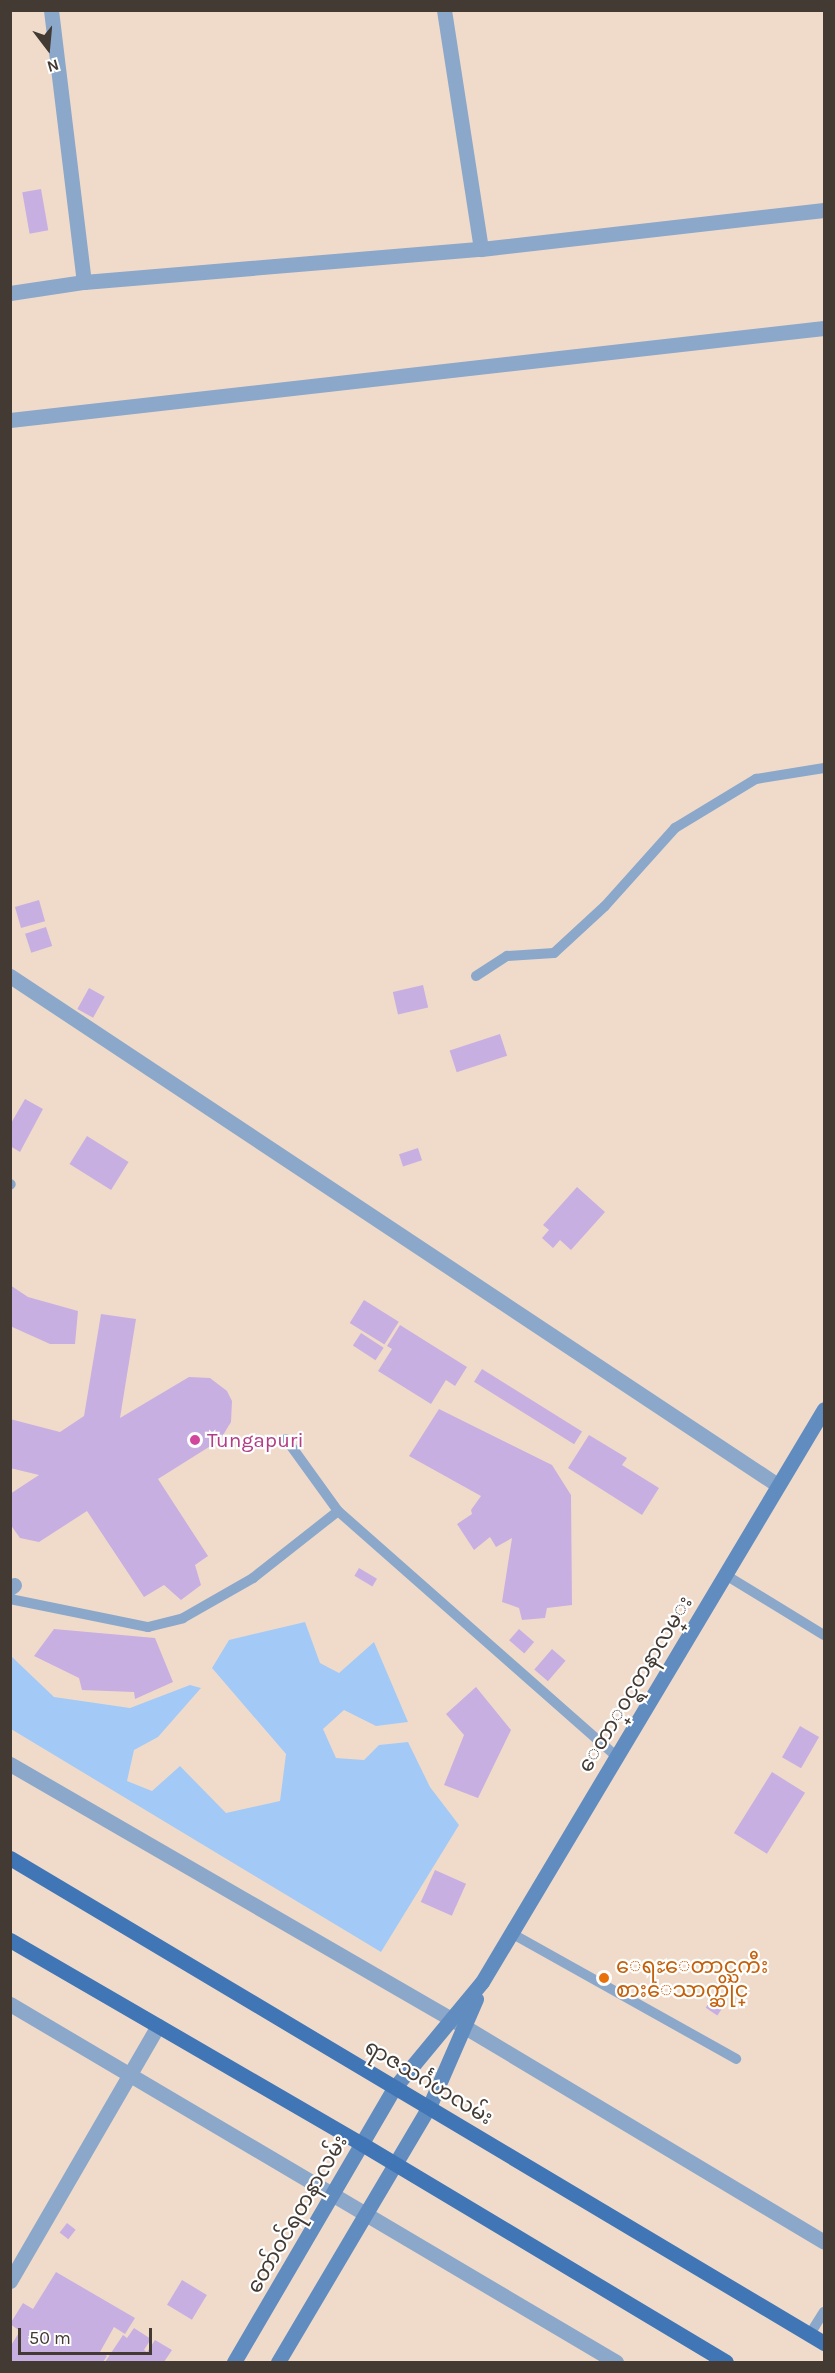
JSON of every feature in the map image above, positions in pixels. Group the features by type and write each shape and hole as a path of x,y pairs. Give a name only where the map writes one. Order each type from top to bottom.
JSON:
{"main road":[{"name":"ေတာ္၀င္ရတနာလမ္း","path":"429,2107 458,2024 776,1484 825,1409"},
{"name":"ရာဇသင်္ဂဟလမ်း","path":"10,1858 825,2343"},
{"path":"10,1940 362,2144 726,2362"},
{"name":"တော်ဝင်ရတနာလမ်း","path":"234,2362 335,2195 395,2087 458,2024"},
{"path":"278,2362 369,2215 429,2107"}],"street":[{"path":"51,10 84,282"},
{"path":"444,10 481,249"},
{"path":"10,293 84,282 481,249 825,210"},
{"path":"10,420 825,328"},
{"path":"10,976 776,1484"},
{"path":"10,1764 458,2024 825,2242"},
{"path":"10,2004 616,2362"},
{"path":"10,2281 132,2075 158,2026"}],"lane":[{"path":"476,976 507,956 554,953 605,906 675,828 756,779 825,768"},
{"path":"286,1439 338,1511 616,1756"},
{"path":"12,1591 148,1627 183,1618 254,1578 338,1511"},
{"path":"724,1574 825,1635"},
{"path":"511,1933 736,2059"},
{"path":"810,2334 825,2312"}],"water":[{"path":"305,1622 320,1663 339,1673 374,1642 408,1722 376,1726 344,1710 323,1729 336,1758 364,1760 379,1745 408,1742 430,1787 459,1825 381,1952 11,1729 11,1656 54,1697 130,1708 190,1685 201,1688 158,1737 134,1750 127,1781 152,1791 180,1766 226,1813 280,1801 286,1754 212,1668 229,1640"}],"building":[{"path":"41,189 48,230 30,234 22,192"},
{"path":"39,900 45,921 21,928 15,907"},
{"path":"46,927 52,946 31,953 25,934"},
{"path":"423,985 428,1007 398,1014 393,992"},
{"path":"89,988 105,997 93,1018 77,1009"},
{"path":"500,1034 507,1056 457,1072 450,1050"},
{"path":"25,1099 43,1109 20,1152 10,1146 10,1125"},
{"path":"87,1136 129,1162 111,1190 70,1164"},
{"path":"418,1148 422,1160 403,1167 399,1154"},
{"path":"577,1187 605,1212 571,1250 560,1240 553,1248 542,1238 549,1230 543,1225"},
{"path":"10,1285 28,1297 78,1311 75,1344 50,1344 10,1326"},
{"path":"364,1300 399,1322 384,1345 350,1323"},
{"path":"101,1314 136,1319 120,1418 189,1377 210,1378 227,1391 232,1401 231,1422 220,1440 158,1479 208,1556 195,1565 201,1585 181,1600 164,1585 144,1597 87,1511 39,1542 20,1538 10,1524 10,1494 39,1475 10,1468 10,1419 60,1432 84,1416"},
{"path":"400,1325 467,1367 455,1386 446,1380 431,1404 378,1371 392,1349 387,1346"},
{"path":"361,1333 384,1348 375,1360 353,1346"},
{"path":"482,1369 582,1432 574,1444 474,1382"},
{"path":"439,1409 552,1465 571,1495 572,1605 547,1608 545,1618 522,1620 519,1608 502,1602 512,1538 496,1547 490,1537 474,1550 457,1524 472,1514 471,1510 481,1496 409,1456"},
{"path":"589,1435 627,1458 622,1465 659,1488 642,1515 568,1468"},
{"path":"359,1568 377,1579 372,1587 354,1576"},
{"path":"54,1629 155,1638 173,1682 135,1699 134,1692 82,1690 79,1678 34,1656"},
{"path":"519,1629 534,1642 524,1653 509,1640"},
{"path":"552,1649 566,1661 548,1681 534,1669"},
{"path":"476,1687 511,1730 478,1798 444,1785 464,1735 446,1714"},
{"path":"800,1726 819,1737 801,1768 782,1757"},
{"path":"772,1772 805,1793 767,1854 734,1833"},
{"path":"435,1870 466,1884 452,1916 421,1902"},
{"path":"713,1997 725,2005 717,2016 706,2008"},
{"path":"67,2223 76,2230 68,2239 60,2232"},
{"path":"56,2272 135,2318 125,2334 114,2327 100,2352 107,2356 103,2362 10,2362 10,2347 20,2331 10,2324 23,2303 33,2309"},
{"path":"182,2280 207,2295 192,2320 167,2305"},
{"path":"134,2328 151,2339 144,2350 147,2352 155,2340 172,2350 164,2362 105,2362 123,2335 127,2338"}],"place":[{"name":"Tungapuri","path":"195,1440"},
{"name":"ေရႊေတာင္ႀကီး စားေသာက္ဆိုင္","path":"604,1978"}]}
